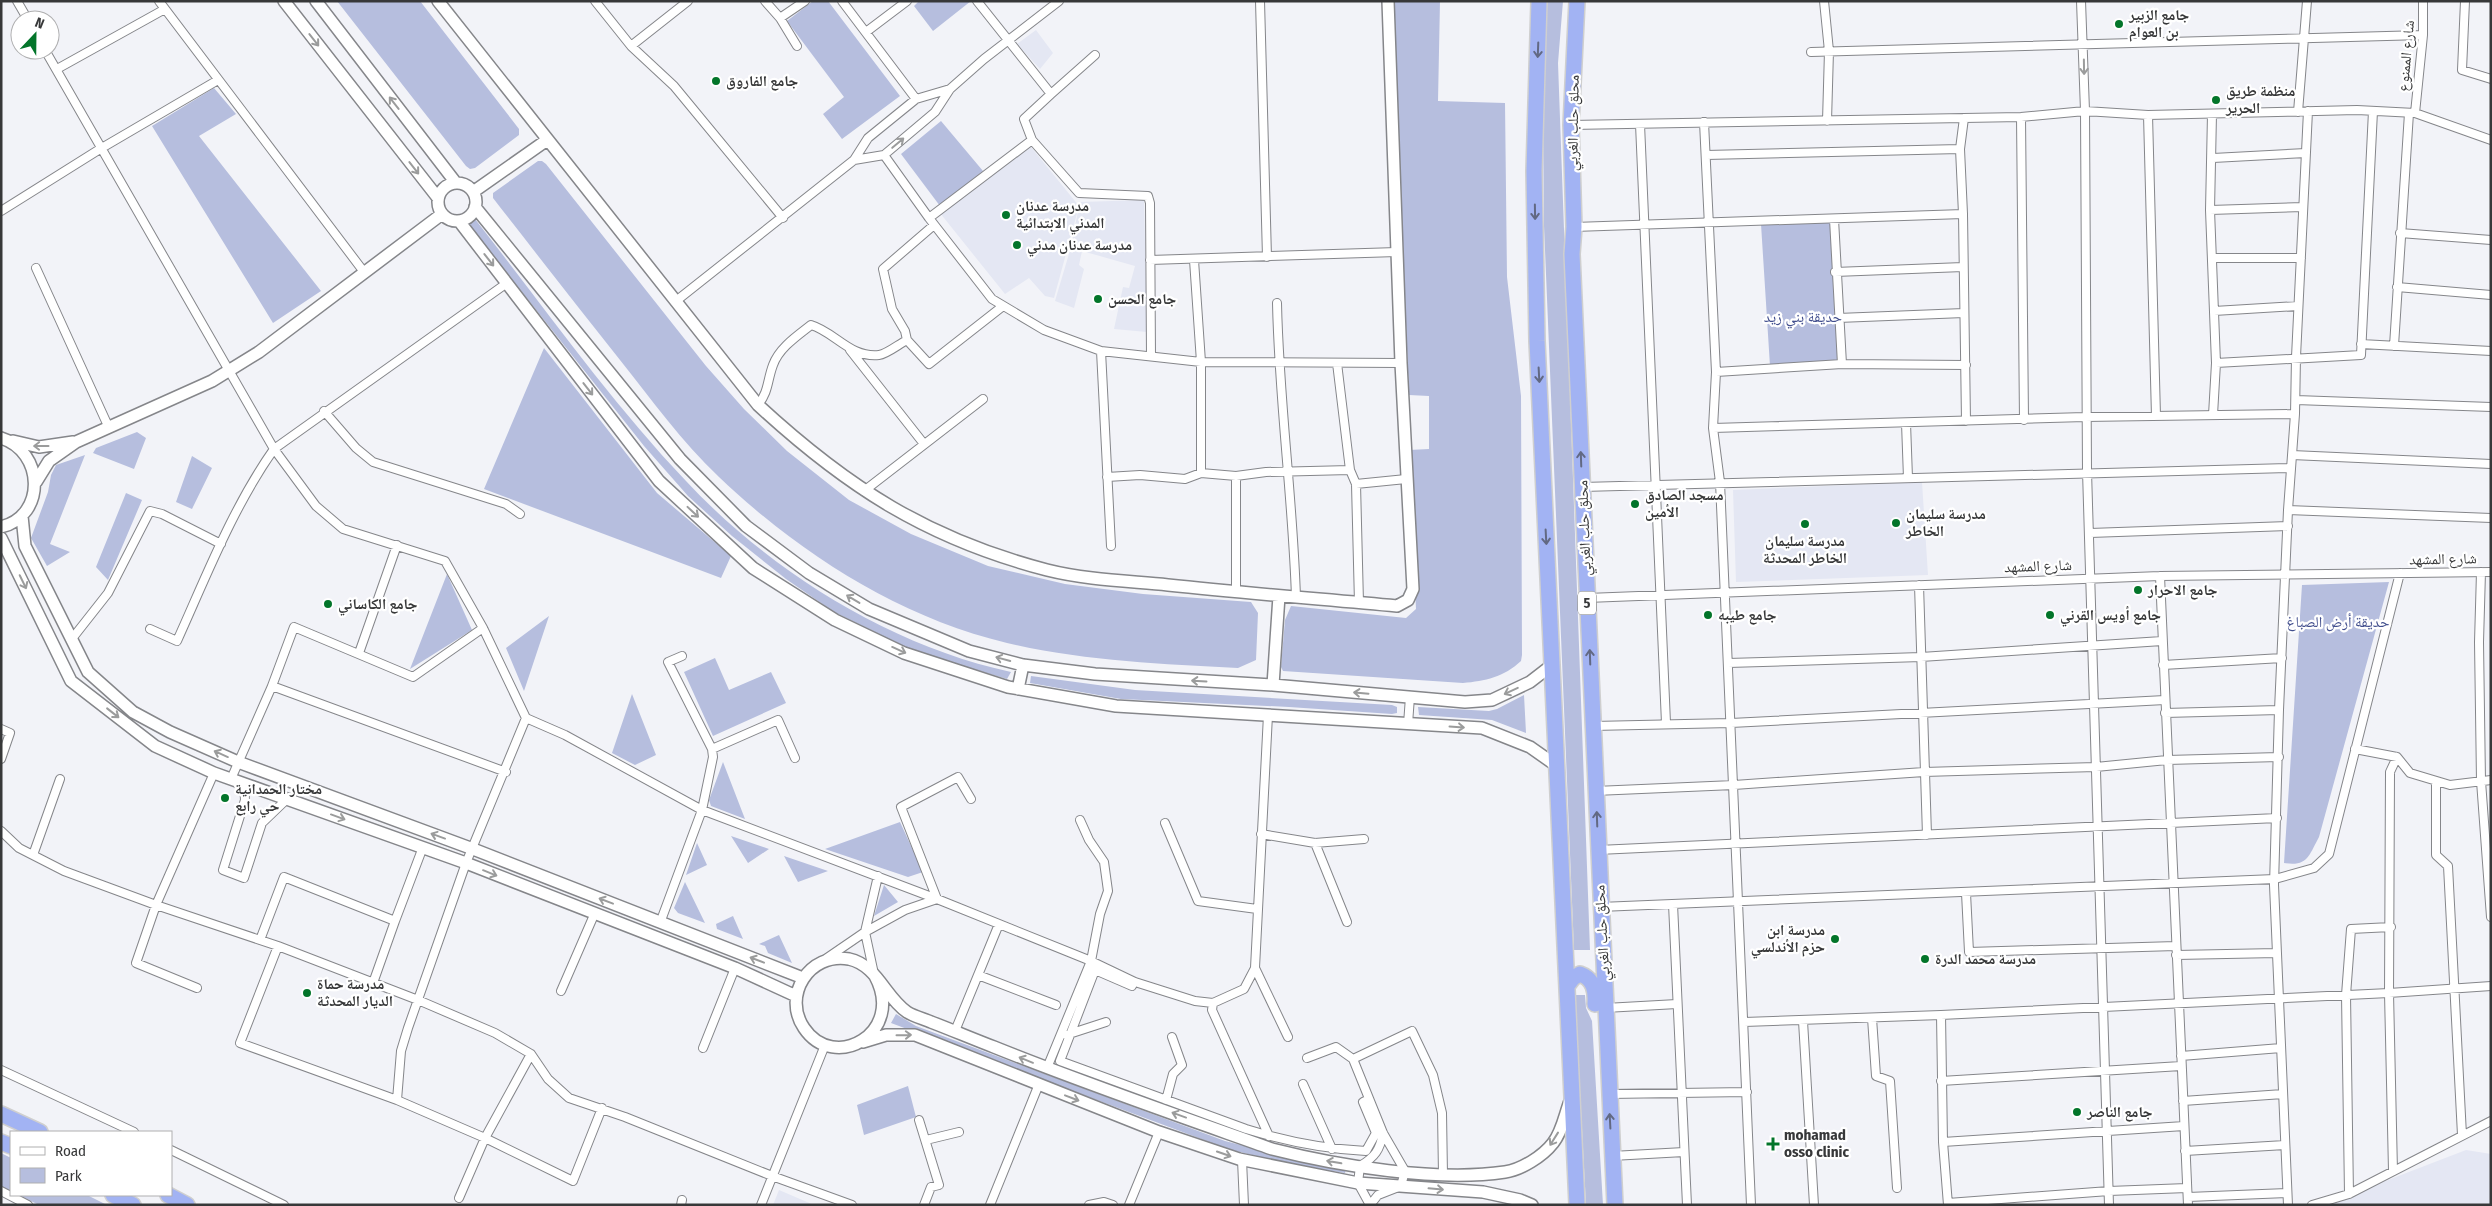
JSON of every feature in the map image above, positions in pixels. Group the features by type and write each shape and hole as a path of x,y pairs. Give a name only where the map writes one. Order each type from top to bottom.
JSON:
{"highway":[{"path":"1540,1 1534,171 1536,252 1552,665 1577,1205"},
{"name":"محلق حلب الغربي","path":"1577,1 1570,124 1574,227 1572,254 1600,907 1615,1205"},
{"path":"1567,986 1573,978 1580,974 1587,976 1596,989 1597,1011 1607,1044"},
{"path":"1,1114 38,1131"},
{"path":"115,1196 133,1205"},
{"path":"170,1196 187,1205"}],"main road":[{"path":"284,1 438,198 442,214 448,219 459,221 471,215 475,207"},
{"path":"316,1 456,183"},
{"path":"438,1 758,406 799,443 864,491 899,512 970,546 1050,570 1110,580 1398,606 1405,603 1412,593 1401,363 1388,1"},
{"path":"473,192 547,140"},
{"path":"438,198 445,187 456,183 463,184 473,192 475,207 680,459 746,526 809,573 868,609 969,651 1023,665 1095,674 1273,685 1465,702 1492,700 1530,682 1552,665"},
{"path":"36,482 49,461 76,442 212,381 259,352 442,214"},
{"path":"459,221 659,481 753,568 835,620 904,653 1018,689 1116,706 1482,728 1530,747 1557,766"},
{"path":"3,438 39,447 76,442"},
{"path":"3,438 18,447 28,457 34,469 36,482 34,494 22,516 25,546 88,672 133,712 170,732 238,762 473,849 803,978"},
{"path":"1,526 22,516"},
{"path":"1,538 72,681 155,746 214,773 466,863 594,915 735,968 796,996"},
{"path":"1273,685 1280,596"},
{"path":"1018,689 1023,665"},
{"path":"1532,1205 1520,1200 1483,1192 1358,1183 1242,1160 1159,1132 915,1035 886,1035 846,1046 825,1044 814,1039 799,1020 796,996 803,978 819,963 834,959 849,960 864,965 906,1012 1047,1068 1272,1148 1360,1166 1443,1175 1507,1172 1535,1160 1555,1141 1572,1094"},
{"path":"856,1044 868,1037 877,1027 882,1014 884,1001 881,988 875,976"}],"street":[{"path":"160,1 364,272"},
{"path":"595,1 631,46 674,86 783,218"},
{"path":"631,46 688,1"},
{"path":"765,1 780,18 797,46"},
{"path":"780,18 806,1"},
{"path":"842,1 916,99"},
{"path":"866,32 907,1"},
{"path":"977,1 1010,40 1050,94"},
{"path":"854,160 884,155 935,112 950,89 1060,1"},
{"path":"1260,1 1267,257"},
{"path":"1824,1 1829,52 1828,120"},
{"path":"2081,1 2085,111 2085,417 2109,1205"},
{"path":"2298,112 2307,1"},
{"name":"شارع الممنوع","path":"2394,346 2400,233 2412,113 2424,35 2424,1"},
{"path":"2465,1 2462,70 2491,79"},
{"path":"56,70 165,9"},
{"path":"1811,52 2305,40 2424,35"},
{"path":"1095,55 1050,94 1024,120 1032,140 1079,193 1148,196 1150,202 1151,355"},
{"path":"50,60 100,149 274,448 316,506 343,528 445,560 483,628 526,718 565,735 702,810 937,898 1091,960 1147,986 1195,1000 1213,1003 1244,988 1255,968 1268,714"},
{"path":"1,200 4,209 100,149 218,80"},
{"path":"676,301 854,160 868,138 916,99 950,89"},
{"path":"1570,124 2021,117 2085,111 2148,115 2373,111 2412,113 2491,140"},
{"path":"2288,1205 2274,879 2279,757 2278,710 2290,468 2296,400 2298,306 2308,111"},
{"path":"2216,363 2296,357 2361,355 2373,111"},
{"path":"2212,114 2213,158 2210,210 2216,363 2212,414"},
{"path":"2148,115 2156,416"},
{"path":"2021,117 2024,420"},
{"path":"1964,118 1960,149 1963,214 1966,421"},
{"path":"1704,122 1716,372 1713,428 1720,482 1740,900 1751,1205"},
{"path":"1640,124 1646,224 1659,595 1666,723"},
{"path":"929,218 1032,140"},
{"path":"1706,155 1960,149"},
{"path":"2213,158 2306,153"},
{"path":"884,155 934,225 992,298 1044,330 1101,351 1201,362 1401,363"},
{"path":"2210,210 2303,207"},
{"path":"1574,227 1963,214"},
{"path":"1834,219 1835,272 1842,364"},
{"path":"934,225 883,270 892,309 905,331 907,340 929,364 1003,306"},
{"path":"2400,233 2491,240"},
{"path":"1150,260 1397,252"},
{"path":"2213,258 2301,258"},
{"path":"1194,260 1201,362 1201,473"},
{"path":"1835,272 1963,267"},
{"path":"36,268 108,428"},
{"path":"150,630 177,641 221,544 259,470 274,448 507,283"},
{"path":"2397,287 2491,295"},
{"path":"1277,303 1278,363 1294,528 1296,598"},
{"path":"2214,310 2298,306"},
{"path":"1838,318 1964,313"},
{"path":"758,406 767,394 773,364 788,342 811,325 823,329 850,350 924,444"},
{"path":"850,350 879,356 907,340"},
{"path":"2361,344 2491,351"},
{"path":"1101,351 1111,546"},
{"path":"1337,363 1350,470 1356,484 1359,602"},
{"path":"1716,372 1842,364 1966,365"},
{"path":"864,491 983,399"},
{"path":"2296,400 2491,407"},
{"path":"324,411 356,448 374,462 506,504 520,514"},
{"path":"1713,428 2085,417 2295,414"},
{"path":"1906,423 1908,478"},
{"path":"2292,455 2491,464"},
{"path":"1582,486 1655,486 1720,482 2290,468"},
{"path":"1107,477 1140,475 1185,479 1201,473 1236,476 1350,470"},
{"path":"1236,476 1236,592"},
{"path":"1356,484 1406,479"},
{"path":"2288,510 2491,518"},
{"path":"71,640 108,593 150,511 162,514 221,544"},
{"path":"2090,533 2288,526"},
{"path":"359,653 396,545"},
{"path":"2481,572 2479,642 2481,781 2491,917"},
{"name":"شارع المشهد","path":"1587,598 2160,576 2491,572"},
{"path":"1600,907 1740,900 2099,888 2274,879 2314,868 2329,854 2400,573"},
{"path":"2160,576 2172,884 2188,1201 2286,1193"},
{"path":"1919,585 1927,835"},
{"path":"232,779 272,686 294,628 359,653 413,677 483,628"},
{"path":"1728,663 1921,657 2162,641"},
{"path":"660,923 702,810 713,757 712,749 668,662 682,656"},
{"path":"2163,665 2282,658"},
{"path":"272,686 506,772"},
{"path":"1408,724 1410,697"},
{"path":"1593,726 1731,723 2165,700"},
{"path":"2165,713 2278,710"},
{"path":"398,1100 401,1051 418,1000 466,863 506,772 526,718"},
{"path":"712,749 778,720 795,758"},
{"path":"1,729 10,733 1,759"},
{"path":"2355,749 2397,757 2410,773 2450,785 2491,780"},
{"path":"1595,791 1734,785 1924,772 2096,767 2167,760 2279,757"},
{"path":"2393,1171 2389,993 2391,926 2390,772 2397,757"},
{"path":"197,988 136,963 156,905 214,773"},
{"path":"937,898 902,806 958,777 971,799"},
{"path":"33,855 60,779"},
{"path":"2436,780 2436,855 2448,866 2456,988 2462,1135"},
{"path":"244,784 245,800 223,870 244,878 262,823 287,799"},
{"path":"1598,850 2277,818"},
{"path":"1047,1068 1091,960 1108,891 1104,862 1089,840 1080,820"},
{"path":"1165,823 1198,901 1257,909"},
{"path":"1,831 19,848 64,870 156,905 278,946 418,1000 495,1033 531,1054 548,1079 569,1098 602,1108 772,1176 852,1205"},
{"path":"1261,834 1314,843 1364,839"},
{"path":"1314,843 1347,922"},
{"path":"373,983 423,848"},
{"path":"875,976 865,932 878,876"},
{"path":"260,940 284,878 395,921"},
{"path":"1966,893 1969,952 2176,946"},
{"path":"819,963 865,932 905,910 937,898"},
{"path":"1673,904 1687,1205"},
{"path":"562,991 594,915"},
{"path":"955,1031 999,924"},
{"path":"2349,1194 2346,995 2350,929 2391,926"},
{"path":"278,946 240,1044 398,1100 485,1138 573,1181 602,1108"},
{"path":"2176,955 2277,953"},
{"path":"703,1048 735,968"},
{"path":"1255,968 1288,1037"},
{"path":"1147,986 1136,987 1094,970 1068,1034 1060,1061 1269,1136 1332,1149 1366,1151 1376,1133 1362,1102 1369,1098"},
{"path":"978,975 1056,1005"},
{"path":"1744,1022 1941,1015 2389,993 2491,986"},
{"path":"1213,1003 1212,1010 1269,1136"},
{"path":"1605,1008 1678,1004"},
{"path":"1941,1015 1943,1142 1948,1204 2109,1191 2187,1188"},
{"path":"1872,1018 1876,1076 1890,1081 1897,1188"},
{"path":"1803,1020 1814,1205"},
{"path":"1059,1038 1106,1022"},
{"path":"1353,1059 1412,1031 1433,1075 1442,1113 1443,1175"},
{"path":"1166,1100 1172,1074 1182,1066 1172,1037"},
{"path":"761,1205 825,1044"},
{"path":"1307,1058 1336,1048 1353,1059 1383,1133 1405,1171 1401,1186 1378,1195 1370,1205 1358,1183 1360,1166 1374,1157 1381,1146 1383,1133"},
{"path":"2181,1056 2281,1048"},
{"path":"459,1198 485,1138 531,1054"},
{"path":"1941,1081 2181,1066"},
{"path":"1,1070 132,1131"},
{"path":"990,1205 1039,1084"},
{"path":"1303,1084 1332,1149"},
{"path":"1609,1094 1747,1092"},
{"path":"2183,1102 2283,1094"},
{"path":"919,1120 939,1185 931,1187 924,1205"},
{"path":"2312,1205 2349,1194 2491,1121"},
{"path":"1943,1142 2184,1126"},
{"path":"926,1140 959,1132"},
{"path":"1128,1205 1159,1132"},
{"path":"2186,1151 2285,1145"},
{"path":"172,1150 284,1205"},
{"path":"1612,1156 1684,1152"},
{"path":"1242,1160 1244,1205"},
{"path":"11,1196 28,1205"},
{"path":"1089,1205 1104,1202 1113,1205"}],"shaded area":[{"path":"1036,30 1053,53 1040,69 1017,44"},
{"name":"مدرسة عدنان مدني","path":"1031,147 1079,206 1054,298 1045,296 1029,278 1005,294 940,213"},
{"path":"1144,200 1147,332 1114,329 1123,287 1129,288 1135,266 1082,251 1079,265 1084,269 1074,308 1055,301 1071,247 1080,202"},
{"path":"1922,482 1928,575 1736,582 1733,490"},
{"path":"2466,1150 2491,1154 2491,1205 2323,1205"},
{"path":"779,1190 814,1205 773,1205"}],"green space":[{"path":"337,1 420,1 519,129 519,135 475,168 470,169"},
{"path":"813,1 828,1 900,96 842,139 823,114 844,97 787,21"},
{"path":"919,1 971,1 933,31 914,6"},
{"path":"1392,1 1440,1 1438,101 1505,103 1507,277 1521,396 1522,655 1521,661 1508,671 1487,679 1463,683 1283,671 1281,667 1285,620 1291,606 1406,618 1416,609 1409,450 1429,449 1429,396 1409,395"},
{"path":"1547,1 1563,1 1558,63 1590,950 1574,950 1544,226 1543,123"},
{"path":"214,88 236,114 199,136 321,291 273,323 152,126"},
{"path":"941,121 983,171 940,206 901,154"},
{"path":"538,161 546,164 706,366 744,409 787,451 849,500 911,534 988,566 1065,584 1143,594 1251,602 1258,613 1256,660 1238,668 1151,663 1064,654 1007,643 967,632 927,617 852,579 817,556 750,505 705,464 655,405 493,198 493,193"},
{"path":"475,219 630,418 686,481 719,514 755,545 794,574 835,600 877,624 921,644 966,660 1011,672 1007,679 916,652 834,612 786,579 732,536 688,496 644,446 468,224"},
{"name":"حديقة بني زيد","path":"1833,220 1841,363 1770,366 1761,224"},
{"path":"544,348 657,493 731,556 721,578 484,489"},
{"path":"137,432 146,438 134,469 93,453 96,448"},
{"path":"85,455 50,544 70,552 47,566 31,538 48,492 51,475 56,465"},
{"path":"192,456 212,468 192,509 176,502"},
{"path":"126,493 142,500 108,580 96,567"},
{"path":"447,574 472,630 410,669"},
{"name":"حديقة أرض الصباغ","path":"2389,582 2319,837 2310,854 2303,861 2292,864 2284,863 2302,585"},
{"path":"549,616 524,691 506,648"},
{"path":"715,658 729,690 771,672 786,703 713,736 684,672"},
{"path":"1031,676 1135,690 1392,705 1397,707 1397,713 1121,699 1030,683"},
{"path":"632,694 656,755 635,765 612,753"},
{"path":"1524,695 1526,733 1492,720 1419,715 1418,707 1489,711 1497,709"},
{"path":"723,762 745,819 711,806 709,800"},
{"path":"900,822 923,872 908,877 825,849"},
{"path":"731,836 769,849 748,863"},
{"path":"697,843 707,865 686,875"},
{"path":"784,856 828,871 798,882"},
{"path":"685,882 705,923 678,913 674,908"},
{"path":"884,885 898,902 874,916"},
{"path":"733,916 743,939 717,929 716,924"},
{"path":"779,935 792,963 768,953 765,946 759,944"},
{"path":"1575,995 1585,995 1586,1008 1592,1021 1603,1205 1586,1205"},
{"path":"896,1014 916,1026 1225,1141 1295,1159 1346,1168 1345,1173 1292,1165 1228,1149 891,1023"},
{"path":"908,1086 916,1117 864,1135 857,1105"},
{"path":"1,1153 10,1158 10,1190 1,1186"},
{"path":"21,1196 89,1196 107,1205 39,1205"}],"place":[{"name":"جامع الزبير بن العوام","path":"2119,24"},
{"name":"جامع الفاروق","path":"716,81"},
{"name":"منظمة طريق الحرير","path":"2216,100"},
{"name":"مدرسة عدنان المدني الابتدائية","path":"1006,215"},
{"name":"مدرسة عدنان مدني","path":"1017,245"},
{"name":"جامع الحسن","path":"1098,299"},
{"name":"مسجد الصادق الأمين","path":"1635,504"},
{"name":"مدرسة سليمان الخاطر","path":"1896,523"},
{"name":"مدرسة سليمان الخاطر المحدثة","path":"1805,524"},
{"name":"جامع الاحرار","path":"2138,590"},
{"name":"جامع الكاساني","path":"328,604"},
{"name":"جامع طيبه","path":"1708,615"},
{"name":"جامع أويس القرني","path":"2050,615"},
{"name":"مختار الحمدانية حي رابع","path":"225,798"},
{"name":"مدرسة ابن حزم الأندلسي","path":"1835,939"},
{"name":"مدرسة محمد الدرة","path":"1925,959"},
{"name":"مدرسة حماة الديار المحدثة","path":"307,993"},
{"name":"جامع الناصر","path":"2077,1112"},
{"name":"mohamad osso clinic","path":"1773,1144"}]}
